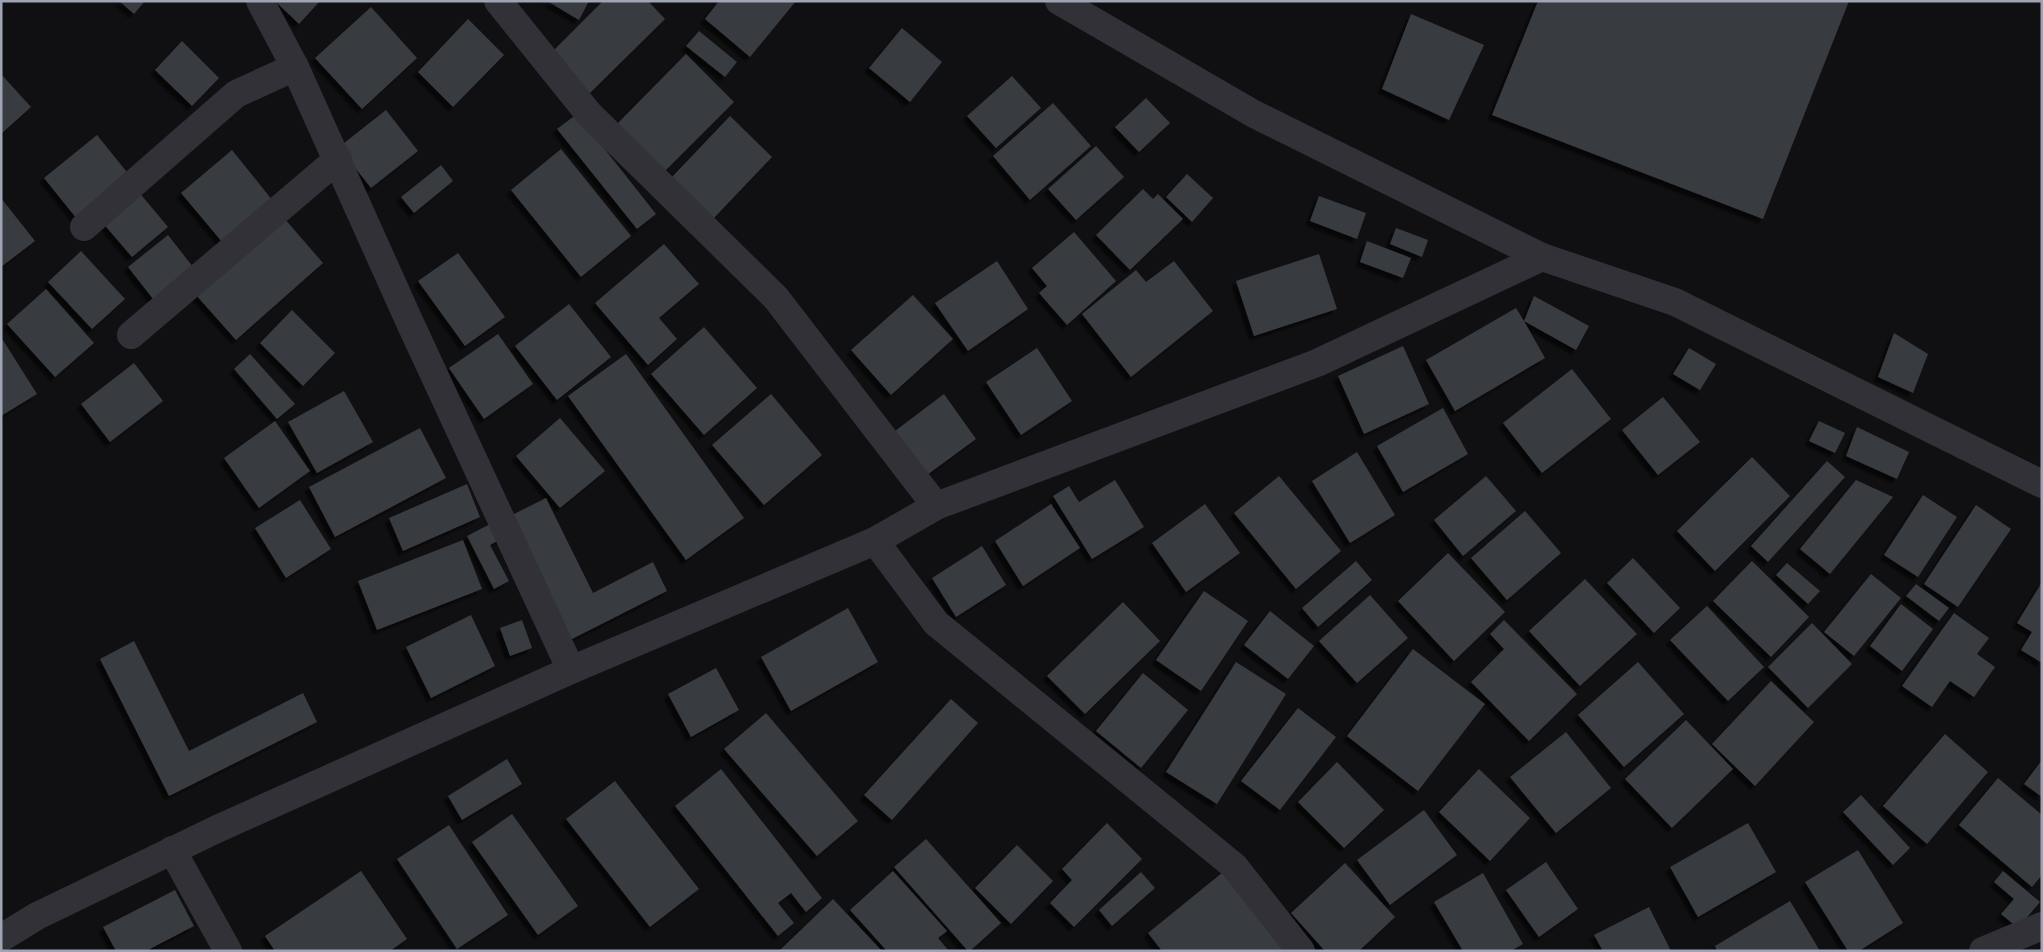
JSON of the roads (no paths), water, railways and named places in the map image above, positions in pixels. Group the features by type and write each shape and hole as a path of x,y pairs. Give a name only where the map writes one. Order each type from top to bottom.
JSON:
{"street":[{"path":"260,1 295,67 338,159 411,325 571,670"},
{"path":"498,1 588,114 776,298 936,506"},
{"path":"1059,1 1254,114 1542,257 1675,302 2042,484"},
{"path":"84,227 236,94 295,67"},
{"path":"131,335 338,159"},
{"path":"1,938 36,916 172,850 571,670 875,541 936,506 1317,363 1542,257"},
{"path":"875,541 936,623 1234,866 1302,951"},
{"path":"172,850 228,951"},
{"path":"1983,951 2042,926"}]}
